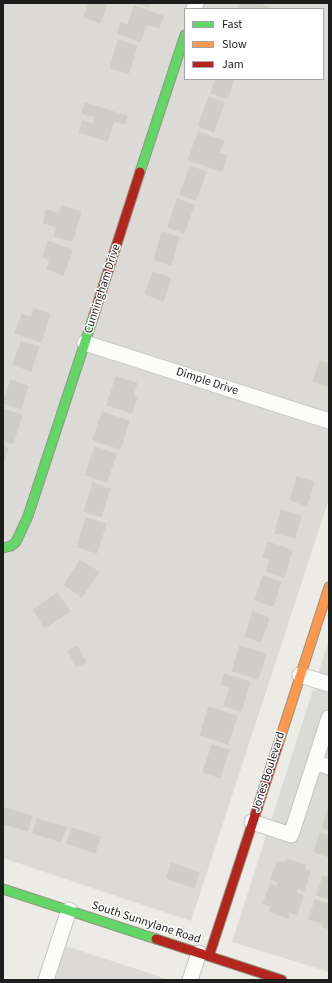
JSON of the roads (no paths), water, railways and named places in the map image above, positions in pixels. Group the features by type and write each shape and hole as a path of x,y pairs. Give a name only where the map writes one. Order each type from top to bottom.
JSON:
{"street":[{"name":"Cunningham Drive","path":"3,548 11,546 16,542 28,516 86,343 184,39"},
{"name":"Dimple Drive","path":"86,343 329,421"},
{"name":"Jones Boulevard","path":"190,980 204,955 252,822 329,587"},
{"path":"300,675 329,684"},
{"path":"252,822 291,834 322,764 329,718"},
{"name":"South Sunnylane Road","path":"3,889 282,980"},
{"path":"46,980 69,910"}]}
